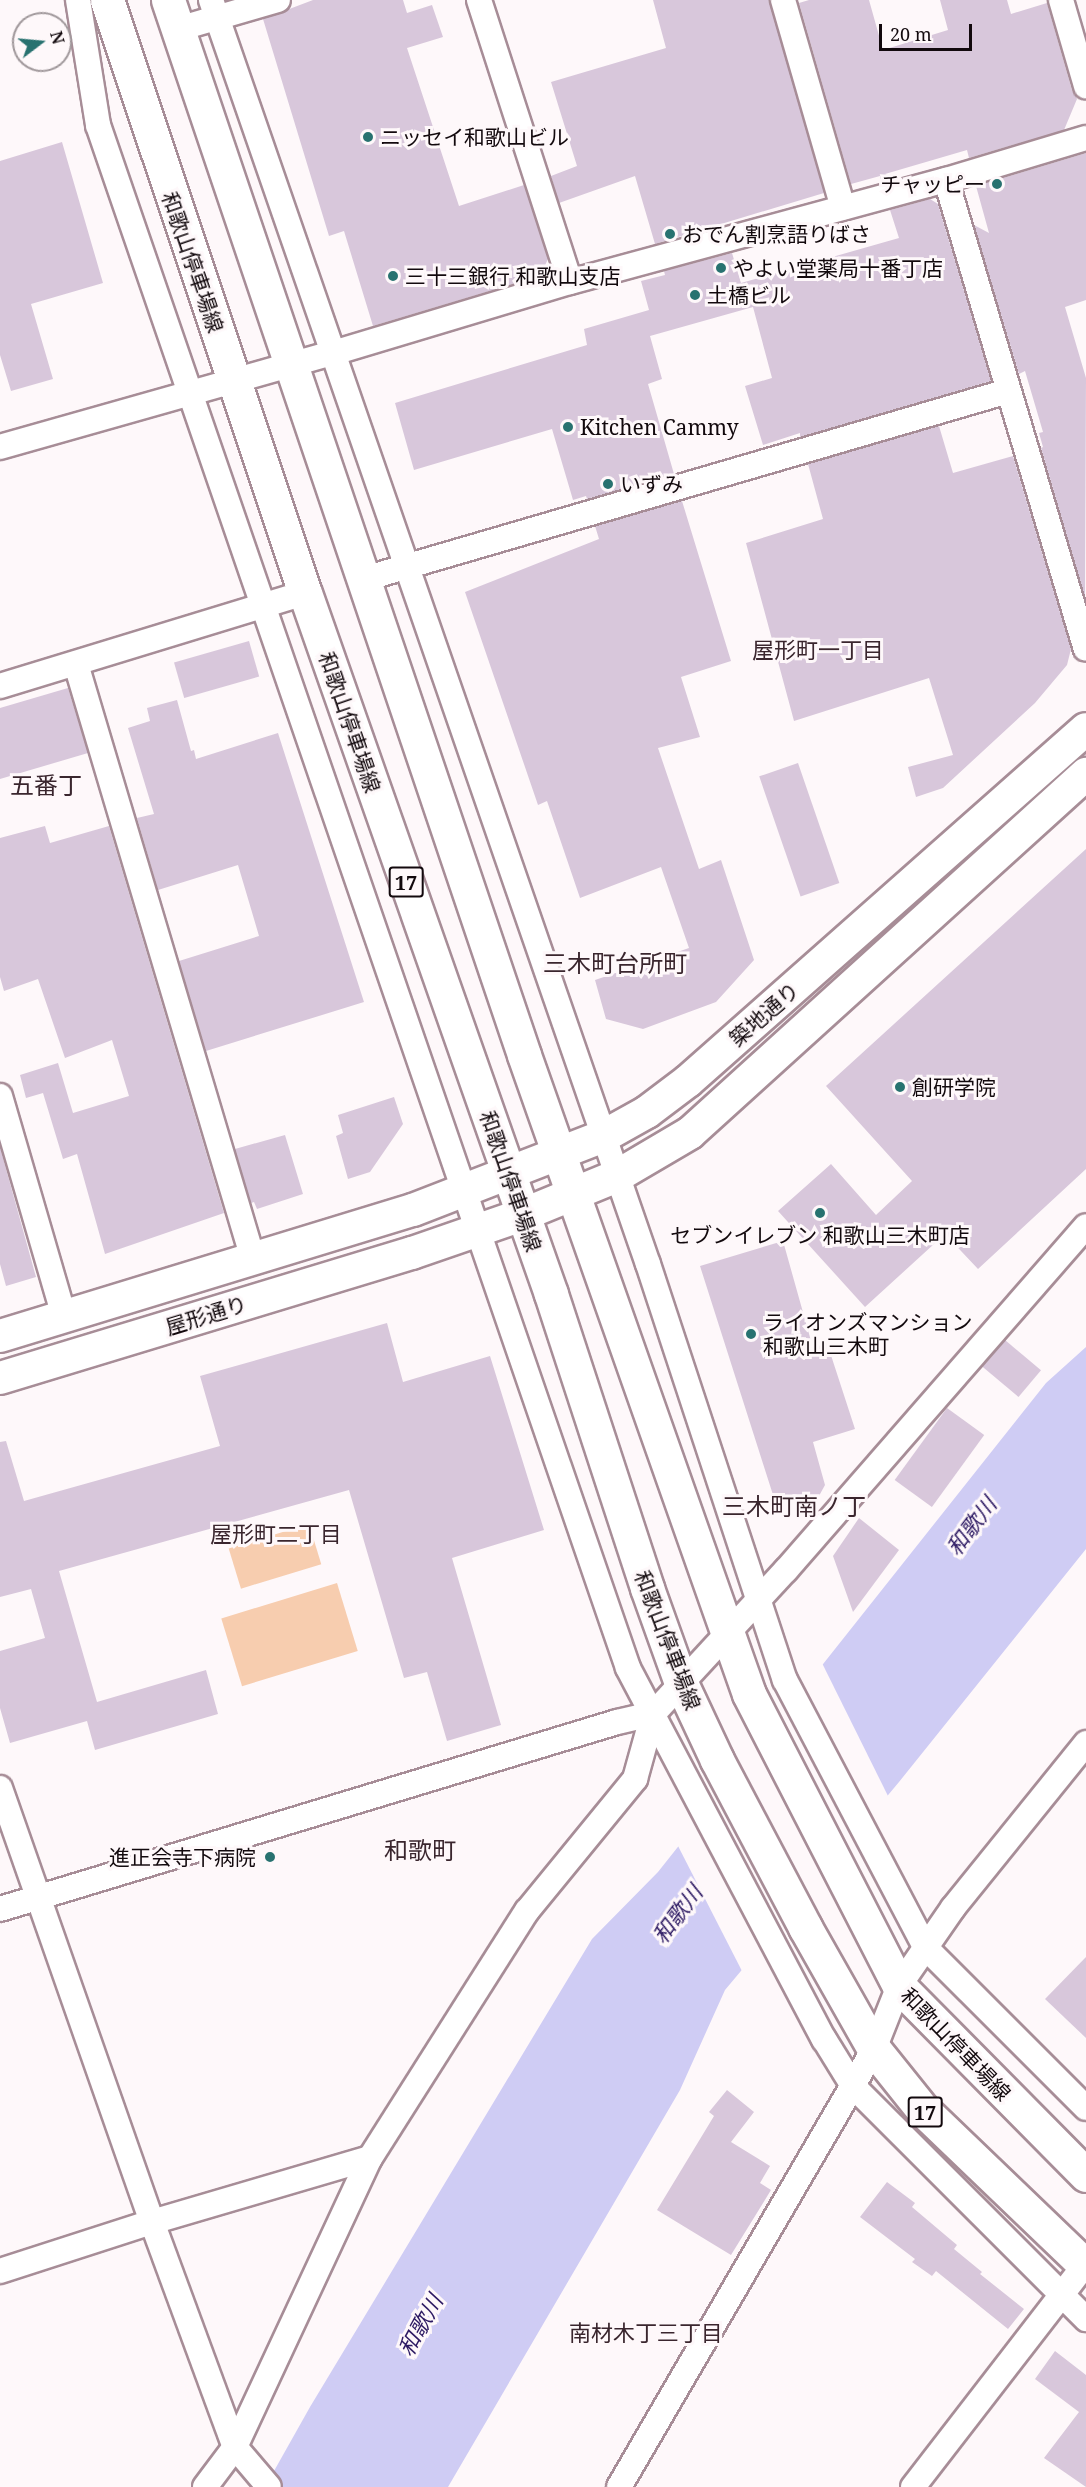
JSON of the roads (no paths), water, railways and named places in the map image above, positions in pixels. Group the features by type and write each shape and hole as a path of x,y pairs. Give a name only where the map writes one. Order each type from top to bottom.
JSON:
{"main road":[{"name":"和歌山停車場線","path":"107,0 305,593 551,1294 643,1576 681,1683 717,1760 805,1926 874,2049 922,2109 1086,2264"},
{"name":"和歌山停車場線","path":"173,15 572,1194 758,1712 899,1986 1086,2175"}],"street":[{"path":"78,0 98,125 628,1668 824,2040 853,2086 1086,2319"},
{"path":"173,15 278,0"},
{"path":"479,0 570,282"},
{"path":"783,0 843,208"},
{"path":"1061,0 1086,86"},
{"path":"214,9 604,1136 785,1680 926,1948 1086,2108"},
{"path":"0,447 333,353 570,282 946,180 1086,138"},
{"path":"946,180 1086,649"},
{"path":"364,579 1008,391"},
{"path":"0,686 305,593"},
{"path":"76,664 253,1259"},
{"name":"築地通り","path":"392,1216 465,1191 604,1136 647,1112 688,1081 1086,729"},
{"name":"築地通り","path":"412,1252 522,1215 617,1176 690,1132 1086,774"},
{"path":"0,1096 9,1162 64,1316"},
{"name":"屋形通り","path":"0,1336 392,1216"},
{"path":"205,2487 235,2446 370,2158 527,1911 635,1779 653,1714 758,1599 1086,1226"},
{"name":"屋形通り","path":"0,1378 412,1252"},
{"path":"0,1909 606,1725 653,1714"},
{"path":"619,2487 874,2049 899,1986 953,1908 1086,1743"},
{"path":"0,1788 152,2222 235,2446 252,2470 269,2487"},
{"path":"0,2271 152,2222 370,2158"},
{"path":"913,2487 1086,2264"}],"water":[{"name":"和歌川","path":"1086,1347 1086,1549 899,1782 725,1990 680,2090 448,2487 265,2487 310,2407 592,1939 658,1872 1046,1383"}],"place":[{"name":"ニッセイ和歌山ビル","path":"368,137"},
{"name":"チャッピー","path":"997,184"},
{"name":"おでん割烹語りばさ","path":"670,234"},
{"name":"やよい堂薬局十番丁店","path":"721,268"},
{"name":"三十三銀行 和歌山支店","path":"393,276"},
{"name":"土橋ビル","path":"695,295"},
{"name":"Kitchen Cammy","path":"568,427"},
{"name":"いずみ","path":"608,484"},
{"name":"創研学院","path":"900,1087"},
{"name":"セブンイレブン 和歌山三木町店","path":"820,1213"},
{"name":"ライオンズマンション 和歌山三木町","path":"751,1334"},
{"name":"進正会寺下病院","path":"270,1857"}],"district":[{"name":"屋形町一丁目","path":"818,650"},
{"name":"五番丁","path":"46,785"},
{"name":"三木町台所町","path":"615,963"},
{"name":"三木町南ノ丁","path":"794,1506"},
{"name":"屋形町二丁目","path":"276,1534"},
{"name":"和歌町","path":"420,1850"},
{"name":"南材木丁三丁目","path":"646,2333"}]}
